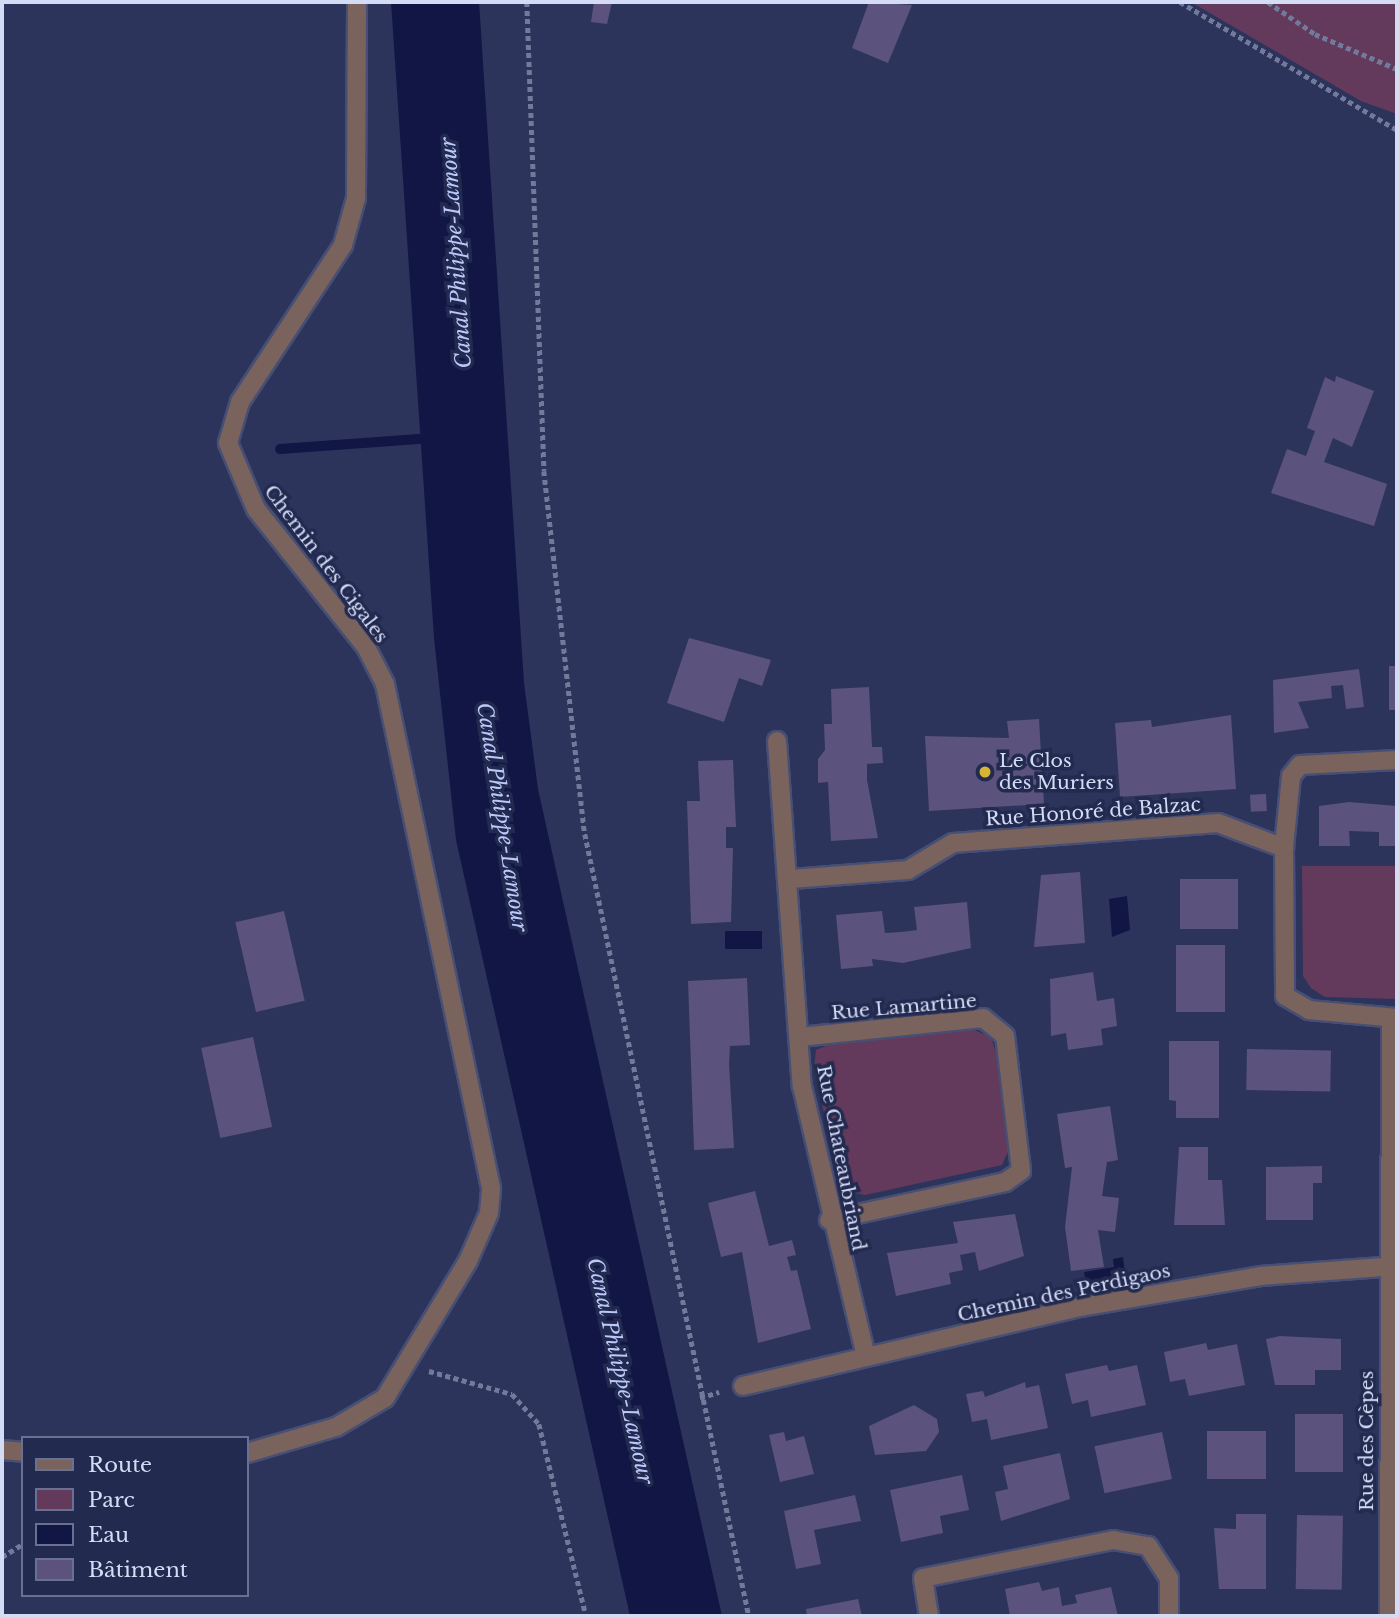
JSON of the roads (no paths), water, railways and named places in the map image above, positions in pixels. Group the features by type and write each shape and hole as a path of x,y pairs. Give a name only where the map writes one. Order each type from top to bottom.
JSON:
{"street":[{"name":"Chemin des Cigales","path":"248,1452 336,1427 385,1398 409,1366 488,1213 487,1156 385,684 366,647 256,509 228,443 240,402 328,271 353,210 360,118 357,2"},
{"name":"Rue Chateaubriand","path":"777,741 791,879 802,1086 829,1220 866,1357"},
{"path":"1392,1266 1394,1018 1309,1010 1285,996 1283,848 1292,776 1300,765 1397,760"},
{"name":"Rue Honoré de Balzac","path":"791,879 908,870 953,843 1218,823 1283,848"},
{"name":"Rue Lamartine","path":"800,1037 983,1018 1005,1036 1021,1171 1005,1182 829,1220"},
{"name":"Chemin des Perdigaos","path":"743,1386 1082,1307 1261,1276 1392,1266"},
{"name":"Rue des Cèpes","path":"1390,1616 1392,1266"},
{"path":"2,1450 21,1452"},
{"path":"929,1616 923,1578 1113,1539 1148,1546 1169,1578 1169,1616"}],"water":[{"name":"Canal Philippe-Lamour","path":"391,2 479,2 524,683 538,789 722,1616 630,1616 456,840 434,638"},
{"path":"1127,896 1130,930 1112,937 1109,899"},
{"path":"725,931 762,931 762,949 725,949"},
{"path":"1123,1257 1126,1281 1087,1287 1084,1272 1114,1267 1113,1259"}],"waterway":[{"path":"280,449 419,439"}],"place":[{"name":"Le Clos des Muriers","path":"985,772"}]}
